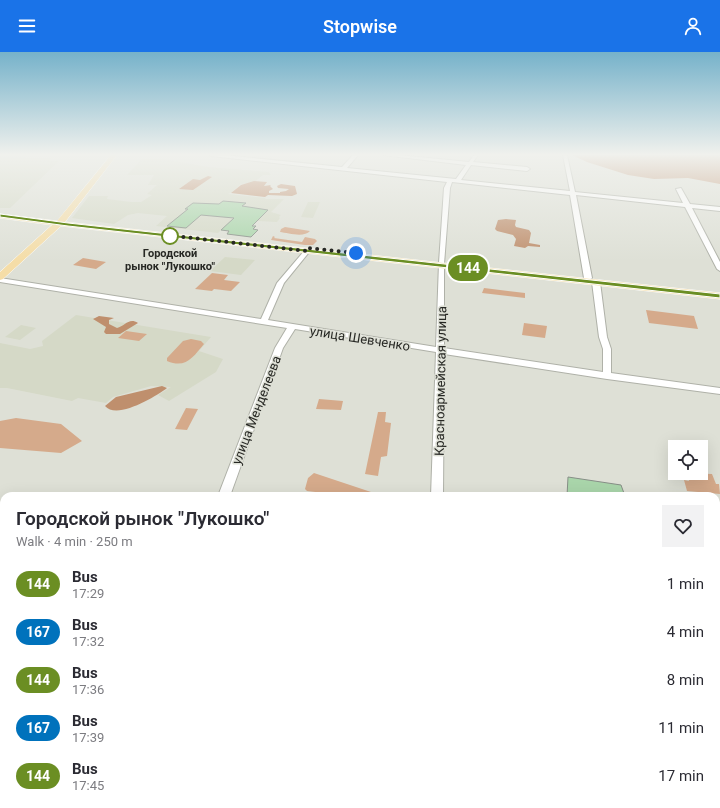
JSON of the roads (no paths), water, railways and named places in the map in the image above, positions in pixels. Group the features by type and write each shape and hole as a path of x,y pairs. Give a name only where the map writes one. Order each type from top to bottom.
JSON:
{"main road":[{"path":"0,279 58,222 86,190"},
{"path":"0,215 720,293"},
{"path":"0,272 58,222"},
{"path":"592,280 720,296"}],"street":[{"name":"Красноармейская улица","path":"437,492 442,264 447,190"},
{"path":"540,190 720,209"},
{"path":"572,190 603,337 607,348 607,376"},
{"path":"680,190 720,269"},
{"path":"263,322 270,313 274,296 280,284 308,249"},
{"name":"улица Шевченко","path":"0,279 441,351 720,391"},
{"name":"улица Менделеева","path":"225,492 279,348 292,327"}],"place":[{"name":"Городской рынок \"Лукошко\"","path":"170,236"}]}
